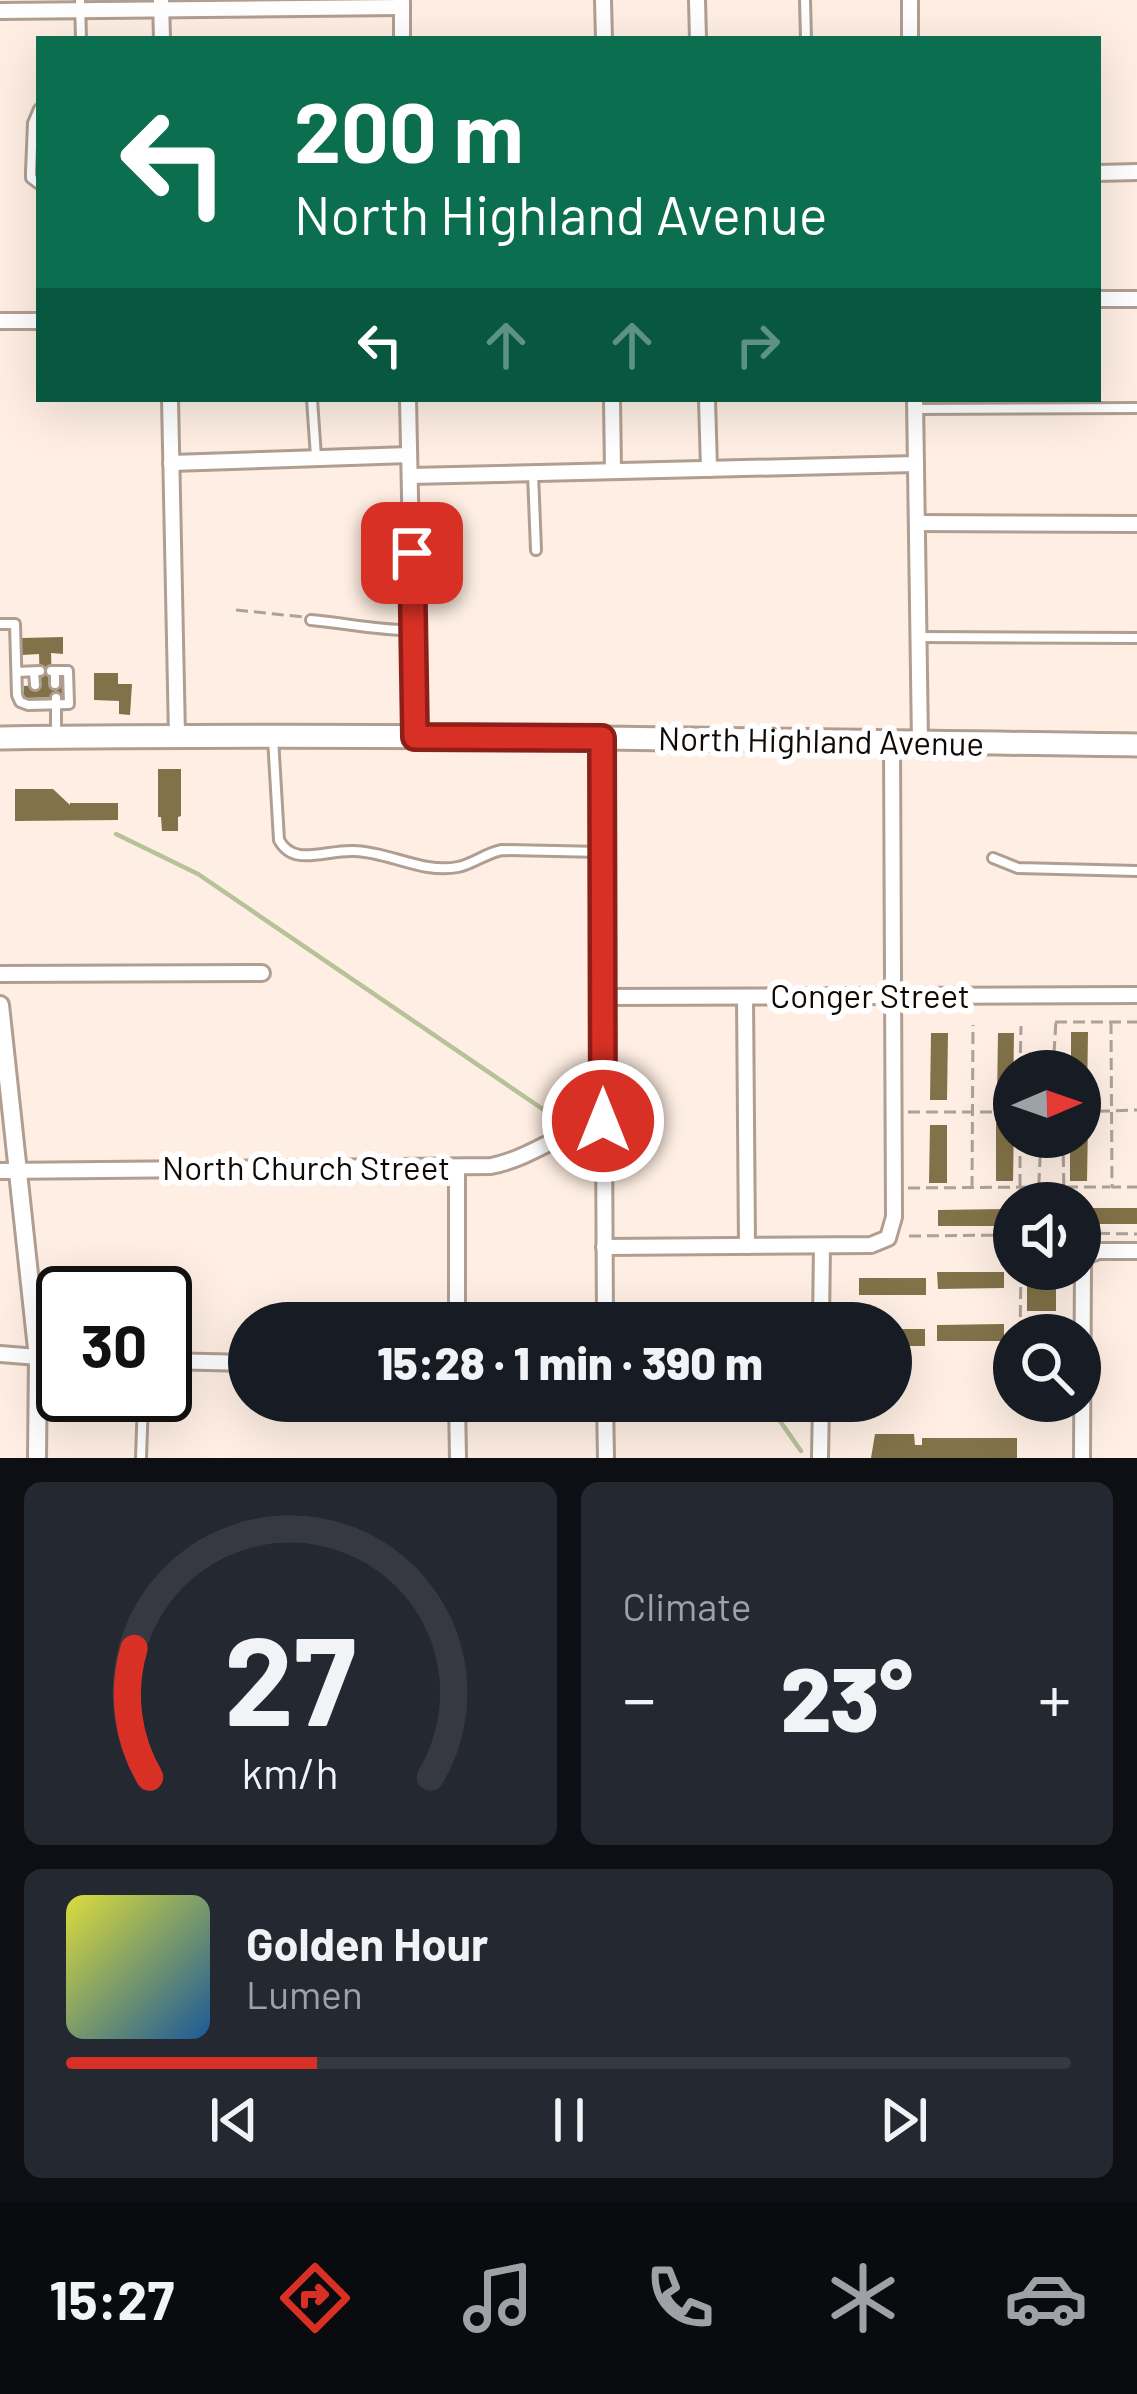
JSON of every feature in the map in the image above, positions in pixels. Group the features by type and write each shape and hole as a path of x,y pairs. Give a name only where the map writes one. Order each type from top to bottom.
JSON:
{"main road":[{"name":"North Highland Avenue","path":"0,736 1137,745"}],"street":[{"path":"603,0 604,36"},
{"path":"697,0 698,36"},
{"path":"910,0 910,36"},
{"path":"0,11 80,5 402,4 402,36"},
{"path":"161,5 162,36"},
{"path":"1101,172 1137,172"},
{"path":"1101,298 1137,299"},
{"path":"0,322 36,321"},
{"path":"170,402 176,736"},
{"path":"408,402 415,737"},
{"path":"612,402 614,471"},
{"path":"707,402 709,469"},
{"path":"915,404 920,742"},
{"path":"171,463 409,455"},
{"path":"410,476 916,464"},
{"path":"917,523 1137,524"},
{"path":"602,738 604,1302"},
{"path":"604,1246 871,1245 888,1238 894,1216 892,742"},
{"path":"0,974 262,973"},
{"name":"Conger Street","path":"603,997 1137,995"},
{"path":"746,997 746,1246"},
{"path":"0,1005 8,1171 36,1346"},
{"name":"North Church Street","path":"8,1171 457,1168 509,1162 578,1127 603,1121"},
{"path":"457,1168 457,1302"},
{"path":"821,1302 822,1246"},
{"path":"1082,1458 1083,1264 1086,1256 1098,1251 1137,1251"},
{"path":"0,1354 36,1358"},
{"path":"192,1362 228,1362"},
{"path":"37,1422 37,1458"},
{"path":"457,1422 458,1458"},
{"path":"605,1422 606,1458"},
{"path":"820,1458 821,1422"}],"lane":[{"path":"806,0 806,36"},
{"path":"80,5 81,36"},
{"path":"36,116 31,172 36,181"},
{"path":"312,402 316,458"},
{"path":"915,404 1137,408"},
{"path":"533,473 536,550"},
{"path":"311,620 382,631 415,630"},
{"path":"0,624 15,624 20,702 69,704 68,671 53,671 55,685"},
{"path":"919,638 1137,638"},
{"path":"16,672 37,672 34,686"},
{"path":"56,701 56,737"},
{"path":"272,737 279,840 285,852 296,857 358,850 430,867 459,867 502,850 602,852"},
{"path":"992,858 1018,868 1137,871"},
{"path":"142,1422 142,1458"}],"path":[{"path":"236,610 297,614 311,620"},
{"path":"1054,1050 1055,1021 1137,1022"},
{"path":"1111,1022 1112,1186"},
{"path":"972,1188 973,1025"},
{"path":"1021,1026 1021,1050"},
{"path":"1101,1111 1137,1110"},
{"path":"907,1112 993,1112"},
{"path":"1101,1187 1137,1186"},
{"path":"908,1188 993,1188"},
{"path":"1101,1233 1137,1234"},
{"path":"909,1236 993,1235"}],"building":[{"path":"63,637 63,654 51,653 52,685 66,684 66,697 24,698 24,686 40,685 39,654 22,655 22,638"},
{"path":"94,673 118,673 118,684 132,684 130,715 119,714 119,701 94,700"},
{"path":"158,769 181,769 178,831 162,831"},
{"path":"15,789 53,789 70,805 118,803 118,820 15,821"},
{"path":"1071,1032 1088,1032 1088,1050 1071,1050"},
{"path":"931,1033 948,1033 947,1100 930,1100"},
{"path":"998,1033 1014,1033 1014,1050 998,1050"},
{"path":"930,1125 947,1125 947,1183 929,1183"},
{"path":"996,1158 1013,1158 1013,1181 996,1181"},
{"path":"1070,1158 1087,1158 1087,1181 1070,1181"},
{"path":"1101,1208 1137,1208 1137,1224 1101,1224"},
{"path":"993,1209 993,1226 938,1226 938,1210"},
{"path":"937,1272 993,1272 993,1288 938,1289"},
{"path":"859,1278 926,1278 926,1295 859,1295"},
{"path":"1027,1290 1056,1290 1056,1311 1027,1311"},
{"path":"993,1324 993,1341 937,1341 937,1325"},
{"path":"912,1329 925,1329 925,1346 912,1346"},
{"path":"875,1434 914,1434 915,1445 922,1445 922,1438 1017,1438 1017,1458 871,1458"}],"waterway":[{"path":"116,834 198,874 547,1112"},
{"path":"781,1422 801,1451"}],"route":[{"path":"412,553 415,737 602,738 603,1121"}]}
